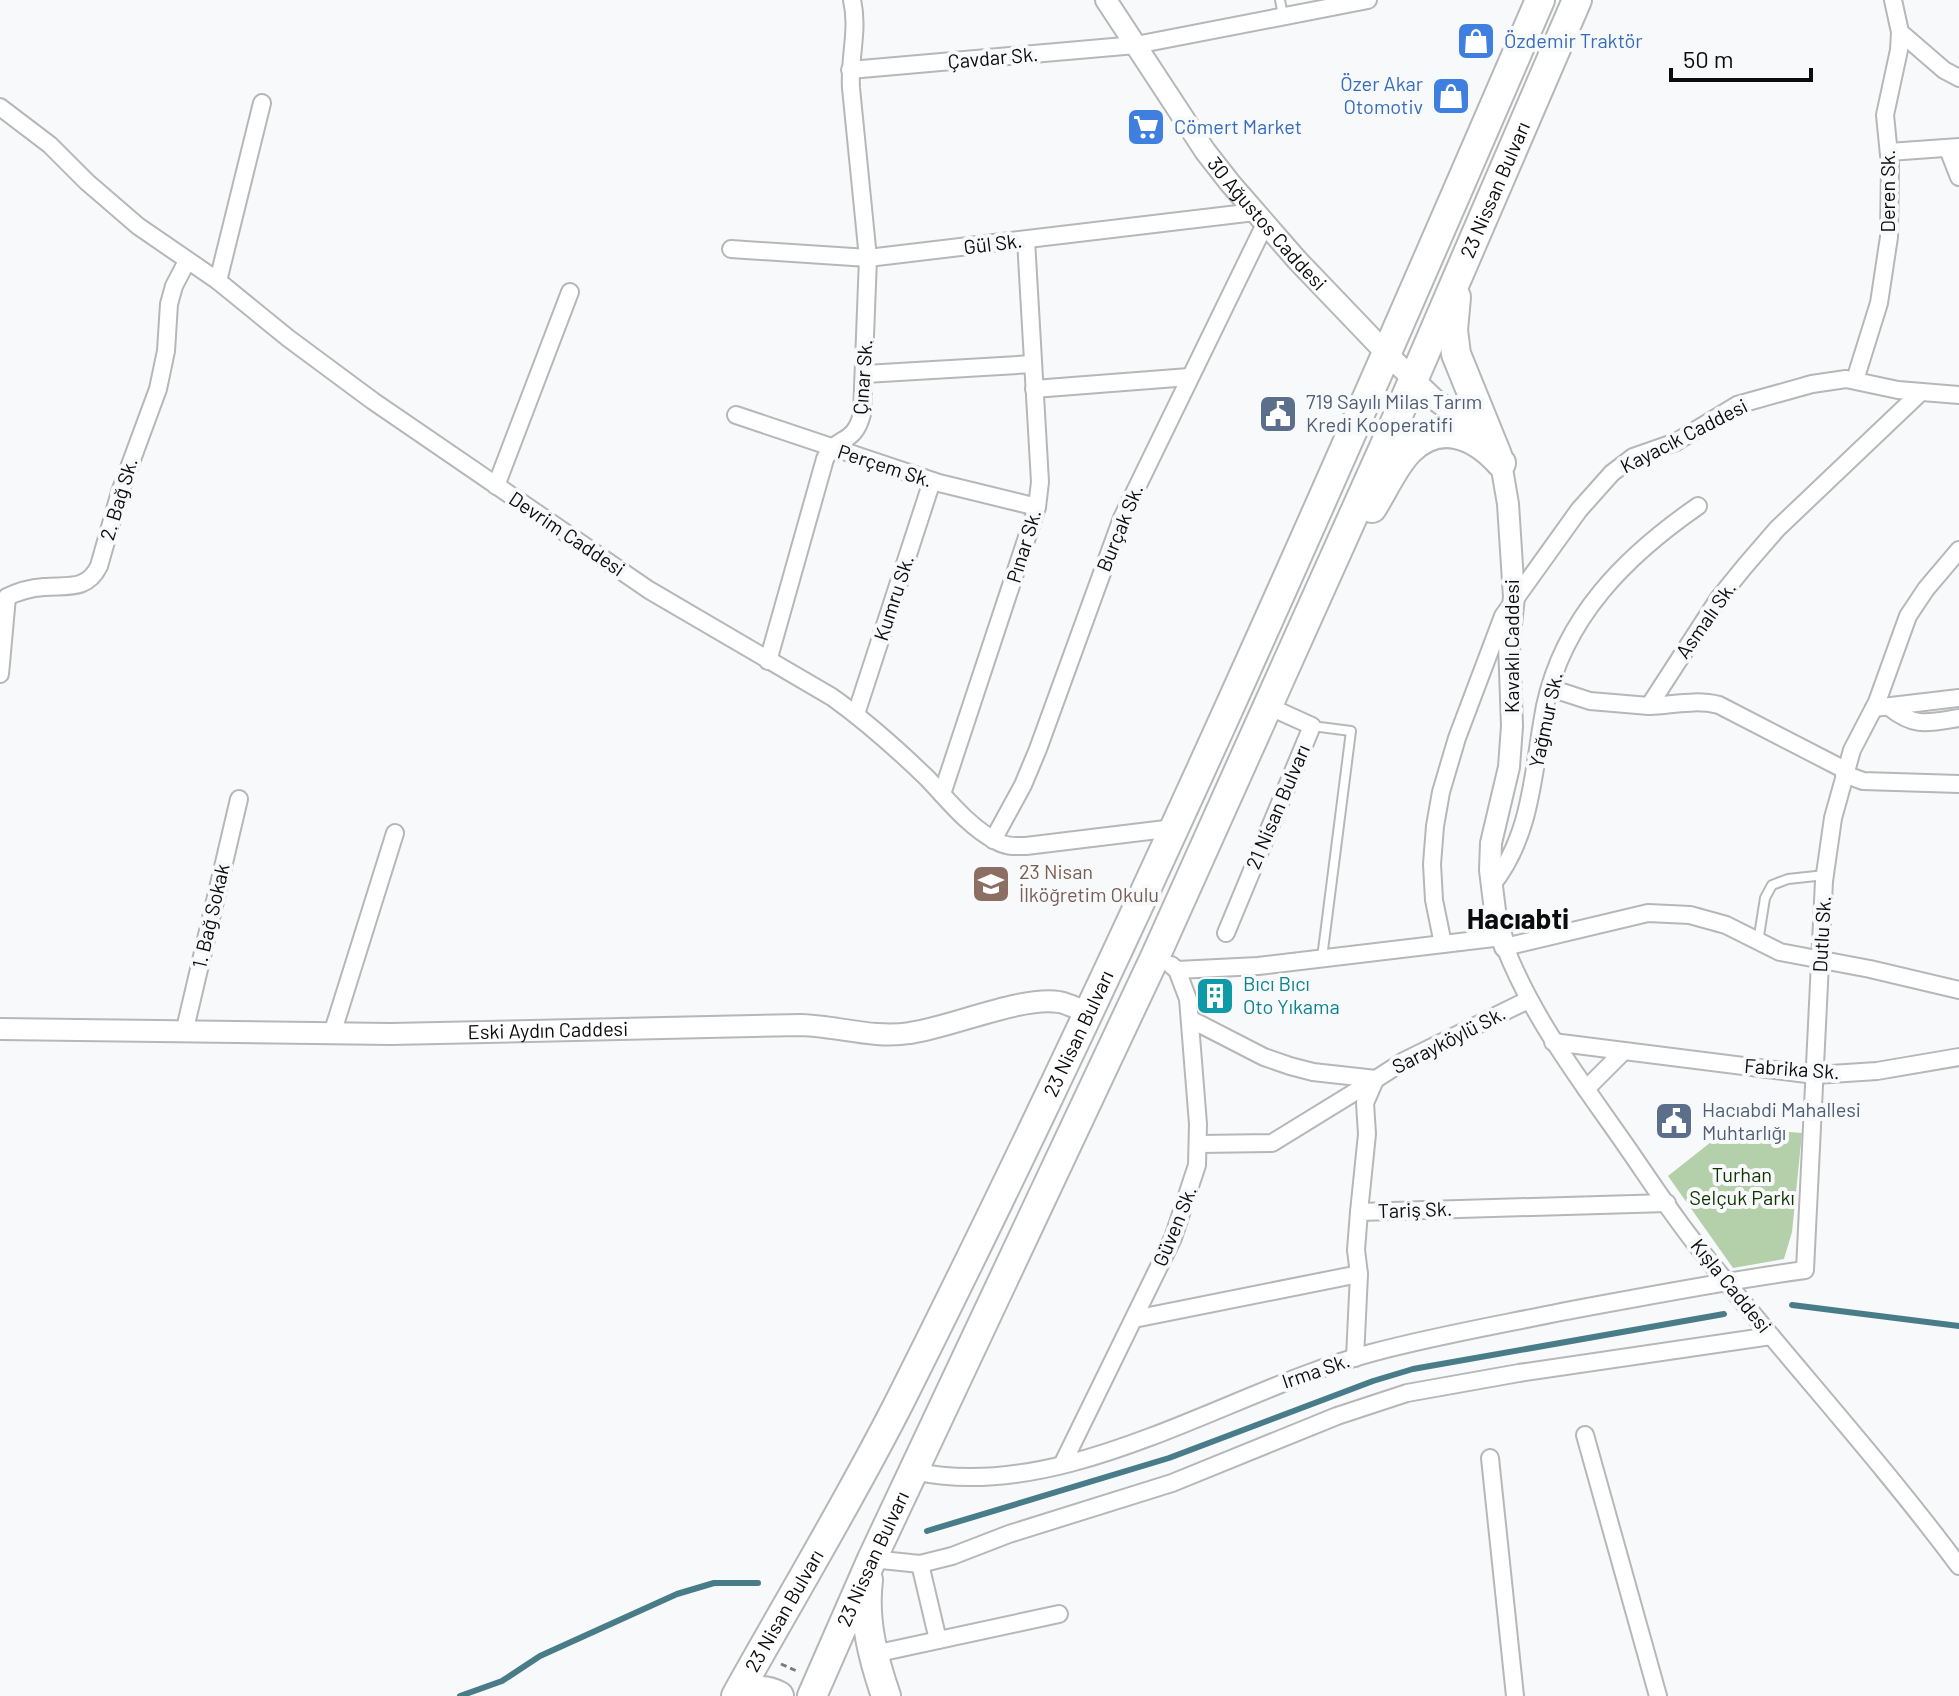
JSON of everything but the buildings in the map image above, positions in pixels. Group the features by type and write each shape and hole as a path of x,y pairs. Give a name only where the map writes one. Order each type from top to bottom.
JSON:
{"highway":[{"name":"23 Nissan Bulvarı","path":"1387,354 1540,0"},
{"name":"23 Nissan Bulvarı","path":"1413,380 1577,0"},
{"path":"1459,273 1454,313 1456,354 1501,463"},
{"name":"23 Nisan Bulvarı","path":"738,1696 900,1402 1174,828 1387,354"},
{"name":"23 Nisan Bulvarı","path":"938,1422 1166,963 1268,706 1413,380"},
{"path":"1311,608 1411,447 1431,436 1466,435 1501,463"},
{"name":"23 Nissan Bulvarı","path":"815,1688 872,1559 938,1422"},
{"path":"872,1559 866,1608 886,1696"},
{"path":"738,1696 754,1690 766,1690 779,1696"}],"street":[{"name":"Çınar Sk.","path":"768,661 825,459 832,448 853,436 858,429 865,374 868,258 850,70 856,31 852,0"},
{"name":"30 Ağustos Caddesi","path":"1106,0 1205,151 1260,218 1413,380"},
{"name":"Çavdar Sk.","path":"850,70 1136,45 1281,8 1368,0"},
{"name":"Deren Sk.","path":"1855,380 1879,303 1885,272 1890,193 1885,115 1900,32 1893,0"},
{"path":"1900,32 1944,70 1959,78"},
{"path":"218,281 262,103"},
{"name":"Devrim Caddesi","path":"0,107 50,145 138,226 218,281 373,401 649,590 856,714 883,736 978,830 993,840"},
{"path":"1889,152 1954,148 1959,177"},
{"name":"Gül Sk.","path":"731,249 868,258 1260,218"},
{"name":"Burçak Sk.","path":"993,840 1038,749 1122,518 1260,218"},
{"name":"Pınar Sk.","path":"942,794 1037,507 1040,482 1026,240"},
{"name":"2. Bağ Sk.","path":"0,674 4,596 32,588 82,585 95,575 124,480 158,389 166,351 169,304 187,261"},
{"path":"496,486 570,292"},
{"path":"865,374 1033,364"},
{"path":"1034,389 1189,377"},
{"name":"Kavaklı Caddesi","path":"1413,380 1477,431 1495,452 1501,463 1508,504 1514,597 1509,643 1511,746 1491,843 1491,886 1503,942"},
{"name":"Kayacık Caddesi","path":"1443,944 1434,900 1432,864 1441,792 1457,738 1495,635 1514,597 1579,510 1612,473 1633,457 1676,442 1737,405 1812,384 1855,380 1879,387 1959,395"},
{"name":"Asmalı Sk.","path":"1649,706 1719,598 1777,529 1921,392"},
{"name":"Perçem Sk.","path":"736,415 932,481 1037,507"},
{"name":"Kumru Sk.","path":"856,714 932,481"},
{"name":"Yağmur Sk.","path":"1491,886 1507,866 1516,846 1533,782 1550,688 1577,624 1592,601 1633,556 1698,506"},
{"name":"Dutlu Sk.","path":"1725,1281 1805,1270 1825,875 1833,818 1844,772 1882,707 1908,616 1959,550"},
{"path":"1550,688 1590,701 1649,706 1688,701 1719,705 1863,781 1959,784"},
{"path":"1882,707 1959,698"},
{"name":"21 Nisan Bulvarı","path":"1226,933 1312,726 1268,706"},
{"path":"1882,707 1917,723 1959,718"},
{"name":"1. Bağ Sokak","path":"184,1033 239,799"},
{"path":"993,840 1005,846 1026,846 1174,828"},
{"path":"332,1034 395,833"},
{"path":"1166,963 1258,966 1443,944 1503,942 1648,913 1707,919 1780,952 1959,990"},
{"name":"Kışla Caddesi","path":"1503,942 1528,1000 1553,1042 1667,1203 1725,1281 1894,1480 1959,1566"},
{"name":"Güven Sk.","path":"1063,1463 1185,1210 1197,1165 1199,1144 1190,1019 1185,987 1166,963"},
{"name":"Sarayköylü Sk.","path":"1190,1019 1264,1057 1290,1066 1313,1072 1376,1079 1404,1061 1528,1000"},
{"name":"Eski Aydın Caddesi","path":"0,1029 332,1034 586,1032 771,1025 825,1026 863,1033 909,1034 1036,1002 1063,1003 1088,1013"},
{"name":"Fabrika Sk.","path":"1553,1042 1815,1075 1877,1071 1959,1057"},
{"path":"1586,1089 1624,1051"},
{"path":"1199,1144 1272,1143 1376,1079"},
{"path":"1359,1212 1367,1134 1365,1103 1376,1079"},
{"name":"Tariş Sk.","path":"1355,1358 1359,1212 1667,1203"},
{"path":"1134,1319 1359,1274"},
{"name":"Irma Sk.","path":"914,1471 981,1478 1063,1463 1159,1434 1282,1383 1420,1340 1725,1281"},
{"path":"872,1559 920,1564 952,1556 1009,1534 1172,1483 1337,1416 1407,1393 1505,1375 1771,1336"},
{"path":"1585,1435 1658,1696"},
{"path":"1490,1458 1515,1696"},
{"path":"920,1564 938,1640"},
{"path":"874,1654 1059,1614"}],"lane":[{"path":"1312,726 1351,731 1322,958"},
{"path":"1758,942 1765,898 1772,885 1788,879 1825,875"}],"path":[{"path":"759,1655 815,1688"}],"green space":[{"name":"Turhan Selçuk Parkı","path":"1730,1127 1802,1133 1792,1232 1784,1259 1733,1268 1668,1176"}],"waterway":[{"path":"1792,1305 1959,1326"},
{"path":"927,1531 1169,1458 1373,1381 1413,1369 1724,1314"},
{"path":"460,1696 502,1681 540,1656 677,1594 714,1583 758,1583"}],"place":[{"name":"Özdemir Traktör","path":"1476,41"},
{"name":"Özer Akar Otomotiv","path":"1451,96"},
{"name":"Cömert Market","path":"1146,127"},
{"name":"719 Sayılı Milas Tarım Kredi Kooperatifi","path":"1278,414"},
{"name":"23 Nisan İlköğretim Okulu","path":"991,884"},
{"name":"Bıcı Bıcı Oto Yıkama","path":"1215,996"},
{"name":"Hacıabdi Mahallesi Muhtarlığı","path":"1674,1121"}],"district":[{"name":"Hacıabti","path":"1518,919"}]}
